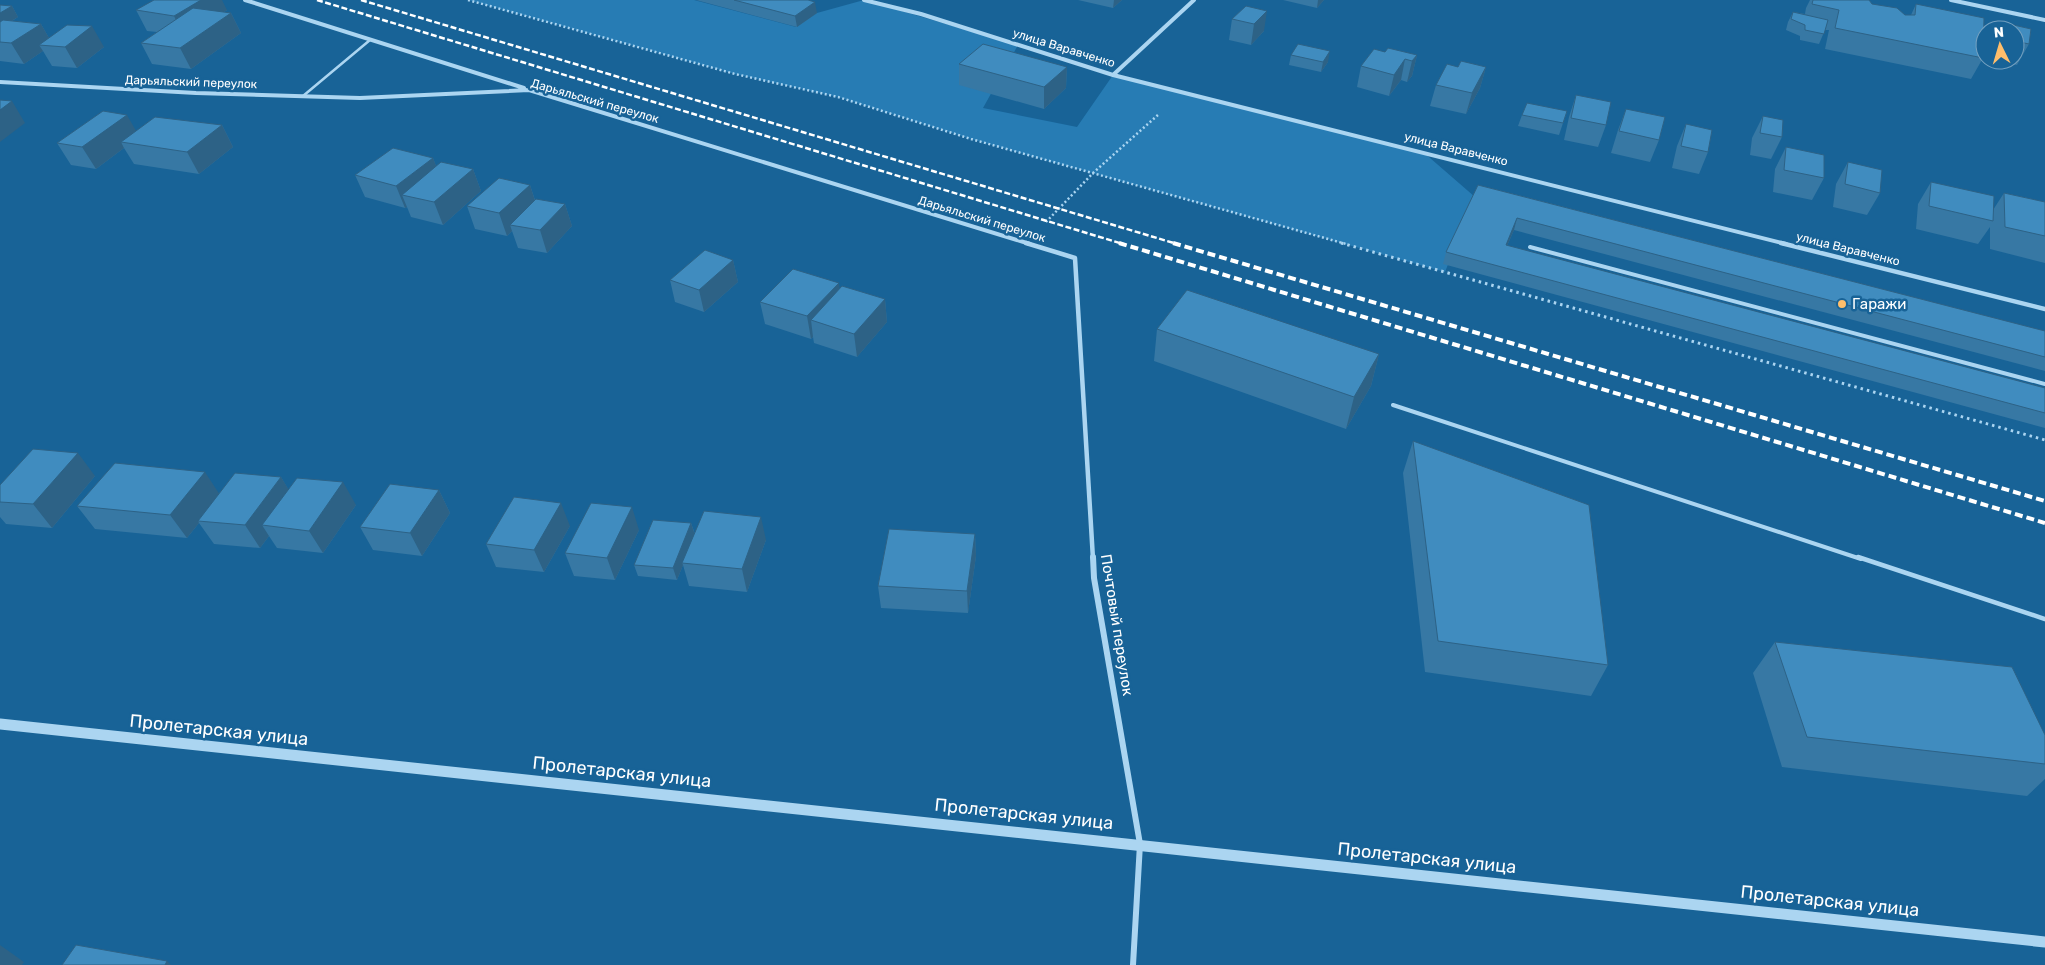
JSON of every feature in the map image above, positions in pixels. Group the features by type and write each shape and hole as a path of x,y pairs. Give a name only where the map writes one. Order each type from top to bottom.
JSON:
{"street":[{"path":"245,0 529,90"},
{"name":"улица Варавченко","path":"864,0 921,14 1113,75 2045,309"},
{"path":"1113,75 1194,0"},
{"path":"1951,0 2045,20"},
{"name":"Дарьяльский переулок","path":"0,82 196,93 360,98 529,90 1075,258"},
{"name":"Почтовый переулок","path":"1075,258 1094,578 1140,844 1133,965"},
{"name":"Пролетарская улица","path":"0,724 1140,844 2045,942"}],"lane":[{"path":"303,96 370,40"},
{"path":"1530,247 2045,384"},
{"path":"1393,405 2045,619"}],"path":[{"path":"468,0 735,74 838,97 971,139 2045,440"},
{"path":"1028,244 1047,220 1092,173 1161,112 1194,95"}],"shaded area":[{"path":"468,0 694,0 796,27 817,13 864,0 1018,45 983,108 1077,127 1113,75 1422,151 1475,197 1445,272 971,139 838,97 735,74"}],"building":[{"path":"154,0 201,0 174,16 136,10"},
{"path":"734,0 808,0 815,2 795,16"},
{"path":"1813,0 1869,0 1872,4 1897,8 1905,15 1915,15 1916,4 1984,18 1984,20 1975,20 1975,56 1835,28 1839,10 1812,4"},
{"path":"0,5 12,6 0,13"},
{"path":"1246,6 1267,11 1254,24 1232,19"},
{"path":"193,8 231,13 180,48 141,43"},
{"path":"1793,12 1828,20 1824,34 1805,30 1805,25 1791,19"},
{"path":"3,20 41,24 11,43 0,42 0,22"},
{"path":"67,25 92,26 65,47 39,45"},
{"path":"2025,28 2031,29 2029,44 2025,43"},
{"path":"983,44 1067,67 1044,87 959,64"},
{"path":"1298,44 1330,51 1323,62 1291,55"},
{"path":"1388,48 1417,55 1412,61 1405,59 1394,75 1361,66 1374,49 1385,52"},
{"path":"1461,61 1486,67 1472,93 1436,85 1447,64 1458,67"},
{"path":"1576,95 1611,102 1606,125 1571,118"},
{"path":"0,100 12,101 0,110"},
{"path":"1527,103 1567,111 1563,123 1522,115"},
{"path":"1626,109 1665,117 1659,140 1619,131"},
{"path":"103,111 127,115 82,147 57,143"},
{"path":"1763,116 1783,120 1782,137 1760,133"},
{"path":"155,117 222,125 187,152 121,142"},
{"path":"1686,124 1712,130 1708,152 1681,146"},
{"path":"1786,147 1824,155 1824,178 1784,170"},
{"path":"393,148 433,158 396,186 355,175"},
{"path":"441,162 473,169 434,202 402,195"},
{"path":"1848,162 1882,170 1880,193 1845,184"},
{"path":"499,178 530,185 499,213 467,206"},
{"path":"1931,182 1994,196 1993,221 1929,206"},
{"path":"1478,185 2045,331 2045,357 1517,218 1506,245 2045,388 2045,413 1446,252"},
{"path":"2004,193 2045,202 2045,236 2005,227"},
{"path":"536,199 565,204 540,230 510,225"},
{"path":"705,250 733,260 699,290 670,280"},
{"path":"793,269 839,283 807,316 760,302"},
{"path":"842,286 885,299 854,334 811,320"},
{"path":"1187,290 1379,354 1354,397 1157,329"},
{"path":"1413,441 1589,505 1608,665 1438,641"},
{"path":"33,449 78,453 33,504 0,502 0,485"},
{"path":"115,463 205,472 170,515 77,506"},
{"path":"235,473 281,477 245,525 198,521"},
{"path":"297,478 343,482 309,531 262,525"},
{"path":"390,484 439,490 410,533 360,527"},
{"path":"514,497 561,503 534,550 486,544"},
{"path":"591,503 632,507 607,558 565,553"},
{"path":"704,511 761,517 742,569 682,563"},
{"path":"653,520 691,523 673,568 634,565"},
{"path":"889,529 975,534 967,591 878,586"},
{"path":"1775,642 2012,667 2045,735 2045,764 1807,737"},
{"path":"76,945 167,961 165,965 62,965"}],"railway":[{"path":"317,0 1123,244"},
{"path":"361,0 1177,244"},
{"path":"1119,243 2045,523"},
{"path":"1173,243 2045,501"}],"place":[{"name":"Гаражи","path":"1842,304"}]}
